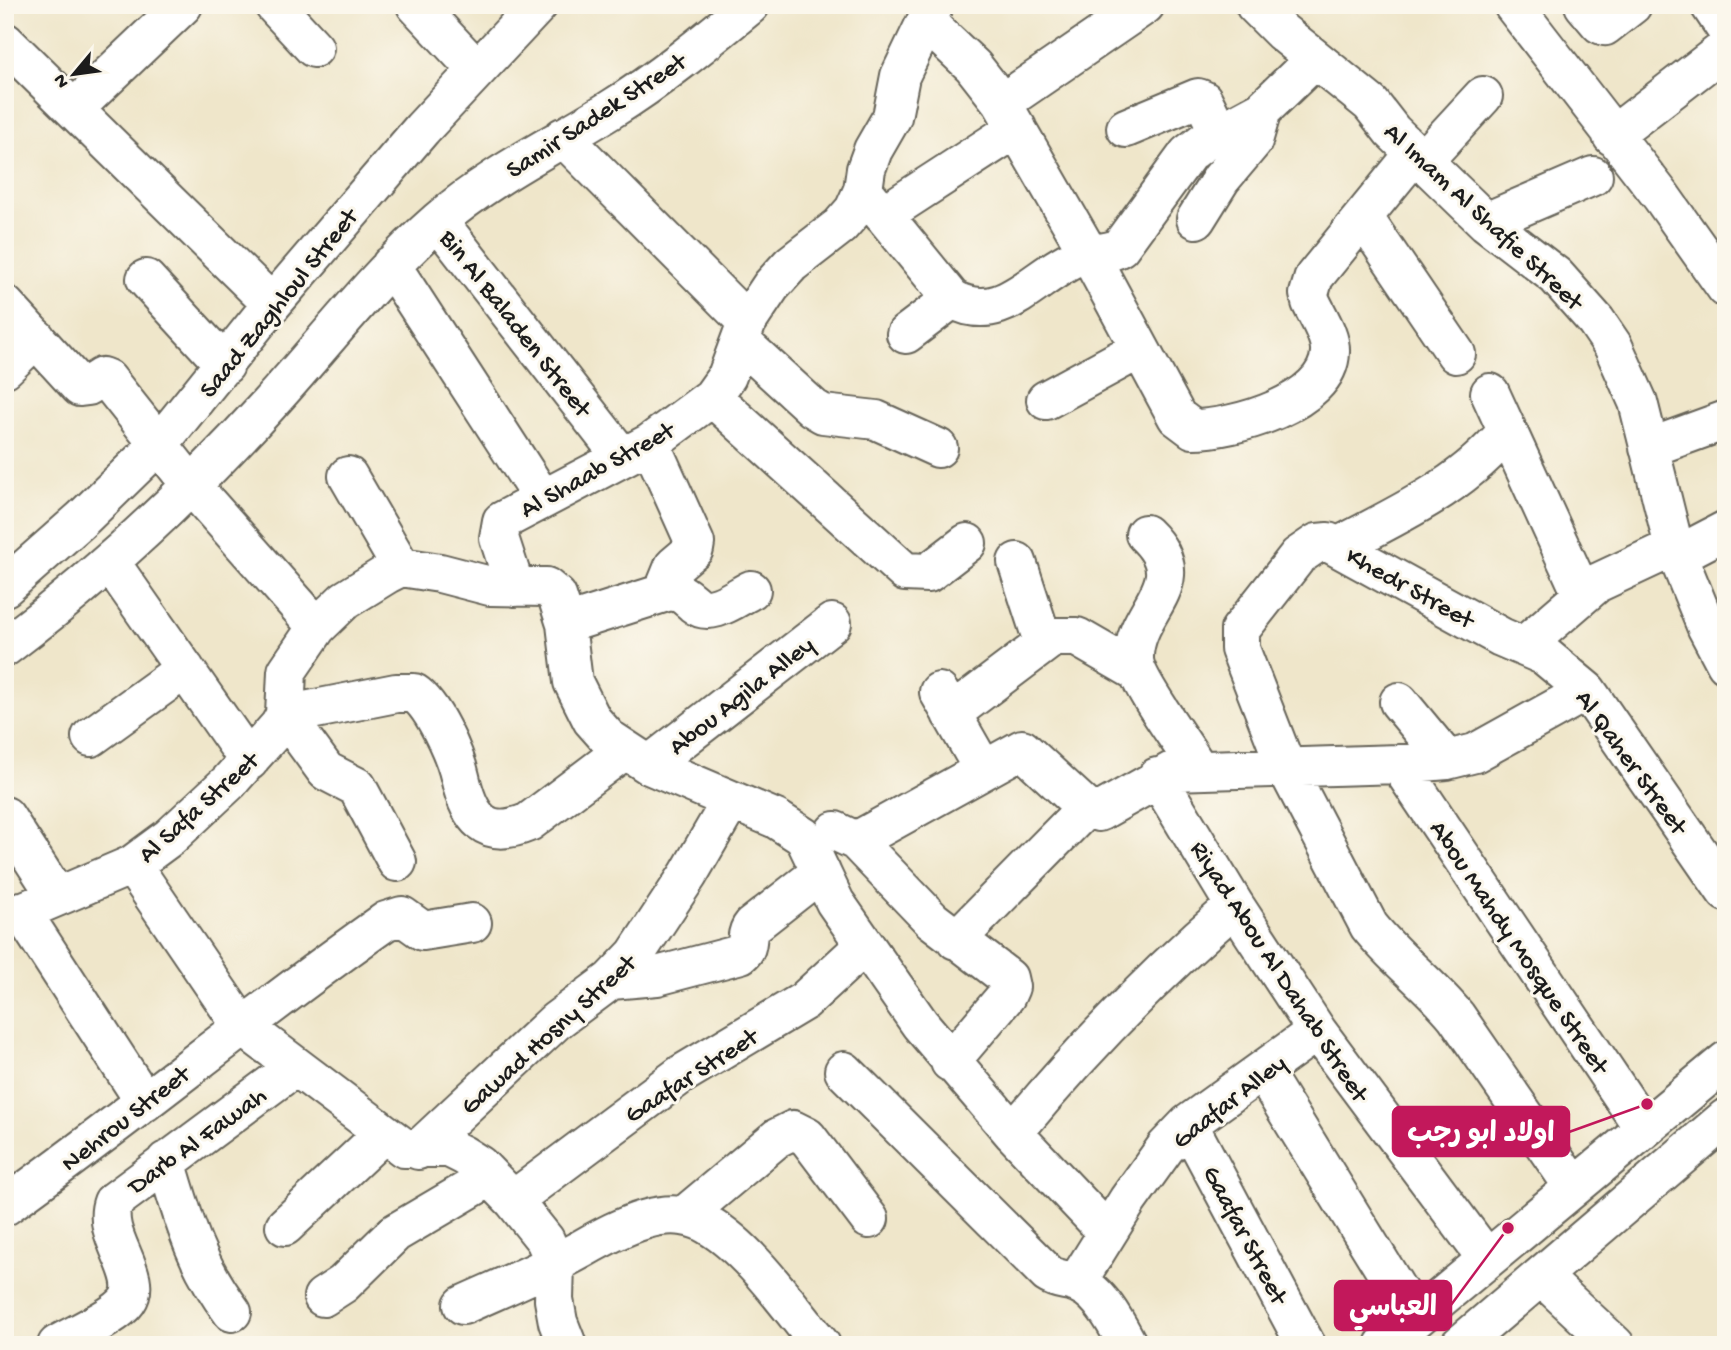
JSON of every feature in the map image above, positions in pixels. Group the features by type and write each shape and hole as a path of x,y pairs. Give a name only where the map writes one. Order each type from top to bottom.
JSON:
{"street":[{"path":"74,109 183,5"},
{"path":"274,5 314,47"},
{"path":"416,5 476,69"},
{"name":"Saad Zaghloul Street","path":"5,587 82,519 160,443 272,304 476,69 538,5"},
{"name":"Samir Sadek Street","path":"438,221 478,190 651,83 750,5"},
{"path":"1145,5 1010,116 873,203 952,299 978,309 991,309 1070,261 1121,247 1188,154 1262,110 1315,58"},
{"name":"Al Imam Al Shafie Street","path":"1255,5 1371,104 1419,157 1486,222 1556,276 1596,321 1627,373 1676,551 1724,657"},
{"path":"1513,5 1661,196 1726,288"},
{"path":"1584,5 1600,24 1605,26 1632,5"},
{"path":"1710,5 1726,29"},
{"path":"930,13 1010,116 1089,254 1177,417 1186,427 1208,427 1279,409 1302,396 1320,378 1328,365 1331,350 1311,302 1310,285 1363,216 1419,157 1483,96"},
{"name":"Al Shaab Street","path":"515,587 499,538 499,526 507,516 636,450 712,397 727,376 744,332 791,264 840,226 854,209 873,203 869,160 892,117 900,76 930,13"},
{"path":"5,42 272,304"},
{"path":"1612,136 1726,48"},
{"path":"1126,128 1198,97 1203,100 1220,134"},
{"path":"1196,219 1221,179 1253,141 1262,110"},
{"path":"562,137 813,408 823,414 876,420 938,448"},
{"path":"1486,222 1593,176"},
{"path":"1363,216 1457,354"},
{"path":"5,647 110,562 191,485 268,405 391,265 438,221"},
{"name":"Bin Al Baladen Street","path":"438,221 636,450 695,543 694,549 674,566 663,593"},
{"path":"391,265 542,498"},
{"path":"146,279 225,365"},
{"path":"906,334 952,299"},
{"path":"5,305 80,387 88,386 102,377 107,379 191,485 317,627"},
{"path":"5,368 36,338"},
{"path":"1046,400 1140,349"},
{"path":"1490,393 1582,594"},
{"path":"712,397 905,572 928,573 967,542"},
{"path":"1649,448 1726,420"},
{"path":"1339,546 1449,486 1481,461 1507,430"},
{"path":"348,476 401,567"},
{"path":"1525,645 1582,594 1610,576 1726,530"},
{"path":"1136,671 1136,645 1165,583 1162,556 1145,534"},
{"name":"Khedr Street","path":"1286,767 1240,649 1240,631 1298,556 1317,543 1328,542 1339,546 1501,637 1525,645"},
{"path":"110,562 249,761"},
{"path":"1017,562 1044,642"},
{"path":"397,862 362,793 357,787 326,771 285,715 287,671 317,627 345,600 401,567 440,573 490,586 540,586 552,590 566,624 573,681 582,702 608,738 636,758 792,827 814,826 856,841 956,940 1005,975 1010,987 950,1062"},
{"path":"566,624 663,593 677,592 696,606 714,609 751,590"},
{"name":"Abou Agila Alley","path":"285,715 396,693 414,693 427,704 437,724 460,775 466,806 478,821 494,828 512,829 636,758 832,623"},
{"path":"983,769 945,702 1044,642 1065,635 1077,636 1136,671 1198,769"},
{"name":"Al Qaher Street","path":"1525,645 1545,656 1587,691 1724,886"},
{"path":"90,737 185,669"},
{"path":"856,841 1016,750 1026,751 1086,808 1099,812 1157,777 1172,771 1447,760 1475,753 1587,691"},
{"path":"1399,702 1447,760"},
{"name":"Al Safa Street","path":"13,915 132,865 170,836 249,761 285,715"},
{"name":"Abou Mahdy Mosque Street","path":"1399,764 1643,1127"},
{"path":"1286,767 1369,926 1382,943 1423,979 1456,1016 1573,1186"},
{"name":"Riyad Abou Al Dahab Street","path":"1157,777 1235,906 1317,1031 1487,1259"},
{"name":"Gawad Hosny Street","path":"418,1150 556,1021 611,980 635,955 731,801"},
{"path":"956,940 1086,808"},
{"path":"5,816 56,895"},
{"path":"792,827 812,851 835,902 891,986 950,1062 1107,1232"},
{"path":"132,865 241,1025 404,1149 449,1148 479,1166 501,1189 545,1240 555,1264 554,1300 558,1322 568,1345"},
{"path":"611,980 657,976 741,954 748,946 748,933 752,926 821,872"},
{"path":"1013,1133 1105,1027 1186,947 1235,906"},
{"path":"13,915 145,1102"},
{"name":"Nehrou Street","path":"7,1202 59,1170 241,1025 391,919 402,916 418,929 428,932 472,923"},
{"name":"Gaafar Street","path":"323,1297 344,1284 396,1233 501,1189 682,1074 804,1001 864,945"},
{"name":"Gaafar Alley","path":"1077,1282 1146,1172 1188,1124 1317,1031"},
{"path":"1384,1345 1643,1127 1726,1061"},
{"name":"Darb Al Fawah","path":"57,1345 126,1301 132,1285 109,1223 109,1212 121,1194 295,1067"},
{"path":"844,1071 1048,1275 1055,1279 1077,1282 1090,1290 1128,1345"},
{"path":"1263,1072 1415,1319"},
{"path":"1460,1345 1726,1118"},
{"name":"Gaafar Street","path":"1188,1124 1306,1345"},
{"path":"685,1216 777,1138 793,1130 807,1137 869,1219"},
{"path":"285,1226 383,1134"},
{"path":"166,1161 198,1259 208,1280 232,1312"},
{"path":"463,1305 555,1264 620,1228 652,1218 685,1216 708,1224 737,1246 821,1345"},
{"path":"1541,1276 1615,1345"}],"place":[{"name":"اولاد ابو رجب","path":"1647,1104"},
{"name":"العباسي","path":"1508,1228"}]}
